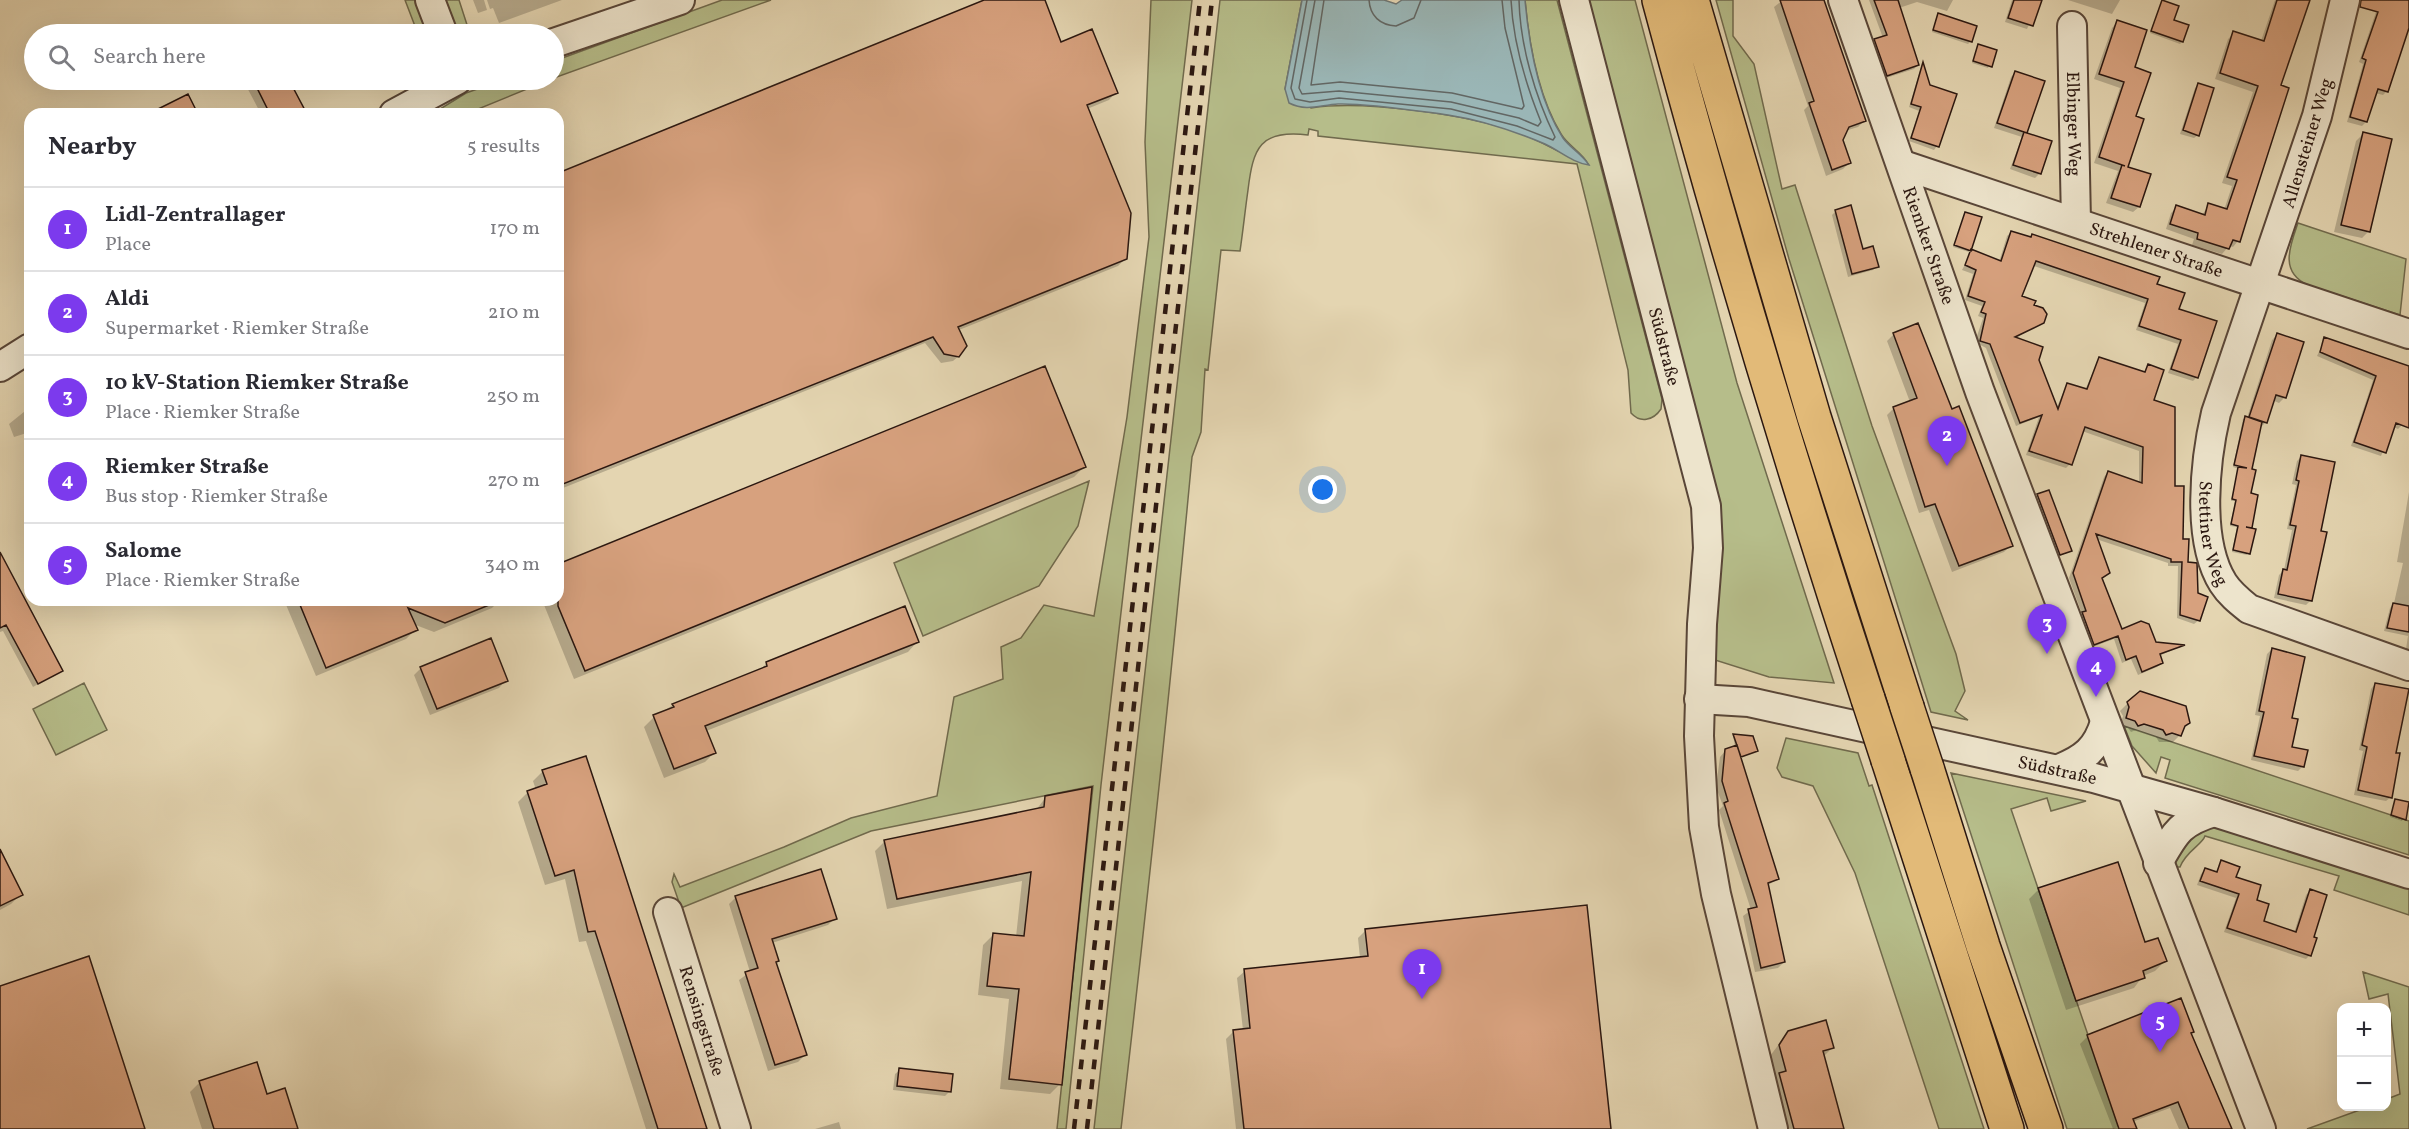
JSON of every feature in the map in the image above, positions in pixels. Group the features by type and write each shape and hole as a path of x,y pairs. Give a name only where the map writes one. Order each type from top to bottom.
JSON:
{"highway":[{"path":"1659,0 1707,177 1807,513 2007,1129"},
{"path":"1692,0 1814,417 1983,946 2046,1129"}],"street":[{"path":"430,0 439,24"},
{"path":"564,40 680,0"},
{"name":"Südstraße","path":"1574,0 1706,506 1708,548 1699,699 1704,828 1716,894 1773,1129"},
{"name":"Riemker Straße","path":"1843,0 1903,165 1980,392 2261,1129"},
{"name":"Allensteiner Weg","path":"2262,285 2318,116 2345,0"},
{"name":"Elbinger Weg","path":"2072,26 2076,222"},
{"path":"405,108 439,90"},
{"name":"Strehlener Straße","path":"1903,165 2409,334"},
{"name":"Stettiner Weg","path":"2262,285 2216,413 2208,454 2206,514 2215,566 2234,597 2249,609 2409,666"},
{"path":"0,367 24,352"},
{"name":"Südstraße","path":"1699,699 1749,702 2059,769 2214,812 2409,873"},
{"path":"2059,769 2086,757 2101,736 2105,722"},
{"path":"2158,863 2180,827 2194,818 2214,812"},
{"name":"Rensingstraße","path":"668,912 736,1129"}],"green space":[{"path":"405,0 416,0 425,24 414,24"},
{"path":"439,0 459,0 467,24 452,24"},
{"path":"722,0 771,0 564,74 564,57"},
{"path":"1151,0 1192,0 1101,785 1066,1129 1057,1129 1093,786 871,831 681,908 672,882 674,874 680,887 784,847 851,818 937,796 954,697 1003,679 1001,647 1021,638 1044,605 1094,616 1127,417 1149,237 1145,142"},
{"path":"1220,0 1302,0 1285,89 1311,108 1386,107 1443,114 1496,125 1517,132 1588,164 1564,138 1553,119 1546,103 1532,52 1525,0 1557,0 1662,399 1661,409 1654,416 1646,419 1638,418 1631,413 1628,370 1577,164 1318,136 1318,131 1309,129 1308,135 1279,135 1262,144 1250,175 1240,251 1221,250 1208,370 1205,369 1201,432 1192,457 1121,1129 1094,1129"},
{"path":"1586,0 1635,0 1737,383 1834,683 1769,677 1715,660 1718,540"},
{"path":"1716,0 1733,0 1733,36 1754,64 1782,189 1795,185 1872,426 1956,654 1965,691 1955,711 1968,720 1931,712 1789,259"},
{"path":"475,90 525,90 481,108 442,108"},
{"path":"2298,223 2406,259 2400,315 2299,280 2293,273 2289,258"},
{"path":"1089,481 1078,526 1039,586 923,636 894,563"},
{"path":"84,683 107,730 56,755 33,709"},
{"path":"2124,726 2409,821 2409,855 2165,778 2170,760 2161,757 2156,773 2132,746"},
{"path":"1786,738 1858,753 1869,786 1872,785 1984,1129 1939,1129 1855,873 1813,786 1782,777 1777,768"},
{"path":"1951,773 2086,801 2051,811 2047,798 2011,809 2120,1129 2067,1129"},
{"path":"2205,823 2409,886 2409,915 2334,890 2339,876 2205,836 2180,867 2174,867 2174,855"},
{"path":"2363,972 2409,987 2409,1129 2307,1129 2357,1111 2391,1111 2391,1097 2400,1094 2391,1003 2389,1003 2388,994 2369,999"}],"water":[{"path":"1302,0 1384,0 1396,4 1402,0 1525,0 1532,53 1547,107 1563,138 1589,165 1577,162 1545,144 1521,135 1460,117 1363,105 1338,104 1308,108 1289,103 1285,89"}],"building":[{"path":"984,0 1045,0 1061,42 1092,29 1118,93 1087,105 1131,213 1127,259 958,327 967,346 959,357 944,354 933,337 564,484 564,171"},
{"path":"1780,0 1824,0 1866,121 1849,127 1843,140 1851,163 1832,170 1809,103 1814,101"},
{"path":"1874,0 1898,0 1919,65 1887,76 1874,39 1887,35"},
{"path":"2014,0 2042,0 2033,26 2008,18"},
{"path":"2162,0 2179,6 2174,20 2189,25 2183,42 2151,31"},
{"path":"2277,0 2310,0 2281,85 2289,88 2240,242 2233,240 2229,249 2197,239 2198,233 2170,224 2176,205 2205,215 2208,203 2227,209 2237,180 2227,177 2258,86 2220,73 2233,31 2264,41"},
{"path":"2361,0 2409,0 2409,28 2388,92 2378,89 2367,122 2350,117 2366,60 2362,58 2378,12 2360,7"},
{"path":"1938,13 1977,26 1972,42 1933,30"},
{"path":"2117,20 2147,30 2135,67 2151,73 2136,116 2144,119 2128,167 2151,174 2140,207 2111,198 2122,165 2125,166 2099,157 2124,82 2099,74"},
{"path":"1978,44 1997,50 1992,67 1973,61"},
{"path":"1923,62 1930,85 1957,94 1939,147 1911,138 1921,107 1911,104"},
{"path":"2015,71 2045,81 2027,133 1997,123"},
{"path":"2198,83 2214,88 2199,136 2183,130"},
{"path":"258,90 294,90 304,108 267,108"},
{"path":"188,94 195,108 160,108"},
{"path":"2024,132 2052,141 2041,174 2013,165"},
{"path":"2363,132 2392,139 2370,232 2341,225"},
{"path":"1851,205 1863,249 1873,246 1879,267 1852,274 1835,210"},
{"path":"1965,212 1982,217 1971,251 1954,245"},
{"path":"2011,231 2031,237 2032,234 2160,277 2157,284 2185,293 2179,309 2217,321 2198,378 2171,369 2181,340 2139,326 2148,299 2036,261 2022,296 2036,301 2034,305 2043,308 2047,314 2044,323 2015,337 2043,347 2039,360 2058,409 2067,383 2087,389 2099,357 2145,372 2148,364 2164,370 2154,400 2175,407 2175,486 2184,486 2183,539 2189,539 2188,562 2197,563 2198,593 2208,597 2200,621 2180,615 2182,562 2171,562 2171,559 2096,534 2110,573 2102,578 2122,629 2141,621 2149,624 2156,642 2185,645 2160,654 2163,663 2142,672 2136,656 2126,660 2118,636 2094,645 2082,612 2086,611 2073,573 2108,471 2142,483 2143,447 2085,427 2072,465 2029,451 2042,415 2020,423 1990,344 1980,341 1986,314 1981,312 1985,302 1968,296 1976,270 1965,265 1971,249 2001,261"},
{"path":"1918,323 1952,409 1959,406 2013,546 1959,566 1935,504 1925,507 1893,407 1917,398 1893,333"},
{"path":"2277,333 2304,342 2286,398 2276,395 2267,423 2249,417"},
{"path":"2324,337 2409,366 2409,428 2396,423 2386,453 2354,442 2376,376 2320,352"},
{"path":"1045,366 1086,467 585,671 558,606 564,606 564,562"},
{"path":"2245,416 2262,422 2252,469 2256,470 2251,493 2258,495 2252,528 2246,527 2256,529 2250,554 2233,550 2238,526 2231,524 2236,500 2232,499 2238,467 2247,468 2234,465"},
{"path":"2301,455 2335,462 2321,531 2327,532 2312,601 2278,594 2283,569 2287,570 2296,526 2290,525 2299,481 2296,480"},
{"path":"2049,490 2072,551 2060,555 2037,494"},
{"path":"0,552 24,597 24,606 29,606 63,671 38,684 6,625 0,628"},
{"path":"2393,603 2409,606 2409,632 2387,628"},
{"path":"300,606 487,606 445,623 408,608 418,630 326,668"},
{"path":"905,606 919,642 705,726 716,753 674,769 653,715 674,707 672,704 767,666 766,662"},
{"path":"491,638 508,681 437,709 420,667"},
{"path":"2272,648 2305,657 2292,718 2298,719 2292,747 2308,750 2304,767 2254,756 2264,712 2259,711"},
{"path":"2375,683 2409,689 2396,753 2400,753 2392,798 2358,790 2367,747 2362,745"},
{"path":"2140,691 2186,706 2190,723 2185,726 2181,736 2172,733 2166,735 2163,730 2144,724 2138,726 2135,721 2126,718 2129,707 2127,702"},
{"path":"1733,734 1753,736 1758,751 1741,757"},
{"path":"1737,745 1779,879 1768,883 1785,962 1761,968 1748,909 1757,907 1724,803 1728,801 1722,781 1725,749"},
{"path":"586,756 707,1129 658,1129 595,931 588,932 574,870 555,876 527,791 547,784 542,770"},
{"path":"1092,787 1062,1085 1009,1079 1019,989 987,986 993,933 1024,936 1031,872 897,899 884,840 1044,807 1045,796"},
{"path":"2395,799 2409,802 2406,820 2391,815"},
{"path":"0,849 23,895 0,906"},
{"path":"2221,860 2240,867 2236,877 2261,885 2257,900 2269,904 2264,921 2296,932 2310,889 2327,895 2314,937 2317,938 2311,956 2227,928 2239,894 2200,881 2205,868 2217,872"},
{"path":"2118,862 2145,942 2158,938 2167,961 2143,971 2145,978 2076,1001 2038,888"},
{"path":"821,869 837,919 772,939 779,961 776,962 807,1055 775,1065 745,972 758,968 735,896"},
{"path":"1587,905 1611,1129 1244,1129 1233,1030 1250,1028 1244,969 1368,956 1365,929"},
{"path":"89,956 145,1129 0,1129 0,986"},
{"path":"2181,998 2194,1032 2191,1033 2232,1129 2189,1129 2178,1102 2133,1119 2137,1129 2119,1129 2087,1035"},
{"path":"1826,1020 1834,1048 1823,1051 1844,1129 1794,1129 1779,1073 1786,1071 1779,1045 1788,1031"},
{"path":"257,1062 267,1094 285,1088 298,1129 214,1129 199,1081"},
{"path":"899,1068 953,1074 951,1092 897,1086"}],"railway":[{"path":"1074,1129 1200,0"},
{"path":"1087,1129 1212,0"}],"place":[{"name":"Aldi","path":"1947,466"},
{"name":"10 kV-Station Riemker Straße","path":"2047,654"},
{"name":"Riemker Straße","path":"2096,697"},
{"name":"Lidl-Zentrallager","path":"1422,999"},
{"name":"Salome","path":"2160,1052"}]}
